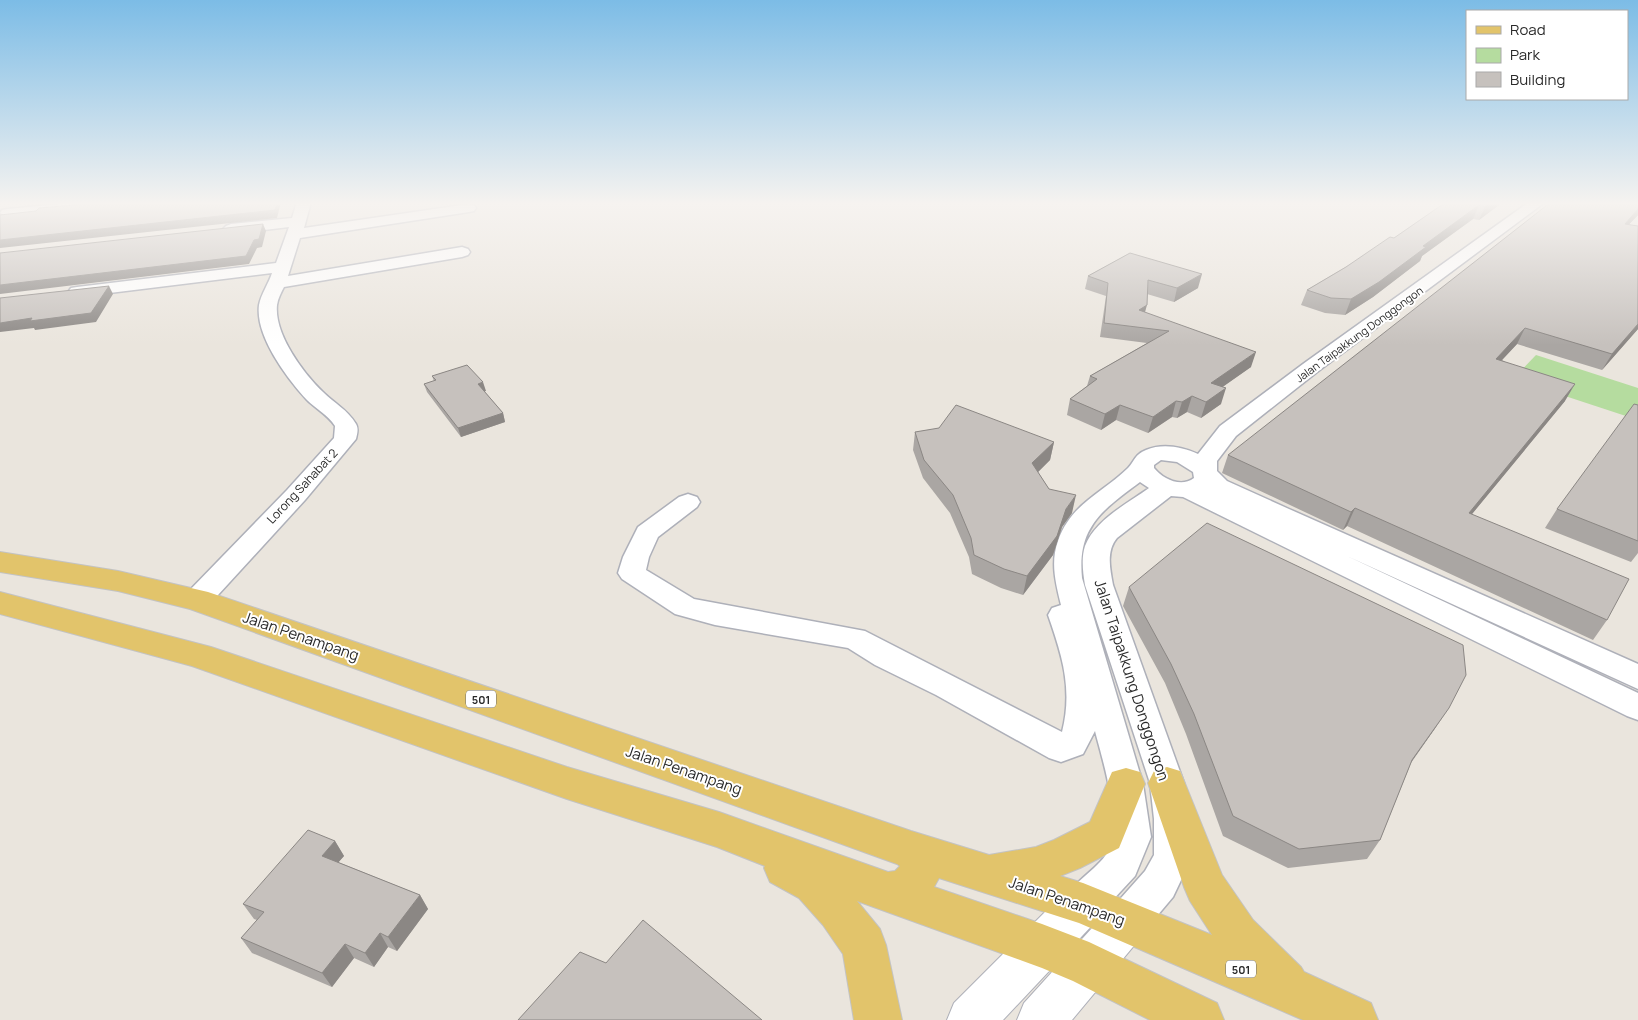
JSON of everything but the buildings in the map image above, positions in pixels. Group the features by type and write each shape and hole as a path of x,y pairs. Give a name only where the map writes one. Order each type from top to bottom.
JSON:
{"main road":[{"name":"Jalan Penampang","path":"0,562 118,581 197,600 911,850 1082,904 1295,992 1354,1020"},
{"path":"0,603 199,656 567,783 719,830 1042,946 1089,965 1200,1020"},
{"path":"1167,783 1205,887 1238,935 1295,992"},
{"path":"944,911 932,902 927,887 933,877 944,867 1036,866 1066,855 1105,835 1126,784"},
{"path":"719,830 814,884 838,910 864,945 878,1020"},
{"path":"888,892 902,892 916,881 922,869 919,857 911,850"},
{"path":"971,1020 1082,904"},
{"path":"1041,1020 1127,922"}],"street":[{"name":"Lorong Sahabat 2","path":"197,600 296,495 345,439 347,428 344,422 314,395 275,339 268,306 288,250"},
{"name":"Jalan Taipakkung Donggongon","path":"1127,922 1159,884 1173,857 1172,818 1167,783 1099,586 1096,562 1098,545 1106,532 1191,480 1228,431 1310,368 1473,250"},
{"path":"65,293 279,275 462,252"},
{"name":"Jalan Taipakkung Donggongon","path":"1161,453 1178,450 1228,431"},
{"path":"1191,480 1189,458 1161,453 1146,458 1142,463 1142,469 1151,479 1191,480 1218,486 1638,678"},
{"path":"1082,904 1122,864 1134,837 1126,784 1068,578 1067,558 1071,538 1080,523 1116,489 1142,469"},
{"path":"1116,489 1126,492 1143,492 1191,480 1638,707"},
{"path":"688,502 647,533 636,557 632,573 650,586 685,607 715,615 855,639 1061,748 1069,747 1076,740 1080,724 1082,676 1078,658 1062,614"}],"green space":[{"path":"1536,355 1638,388 1638,420 1513,379"}]}
